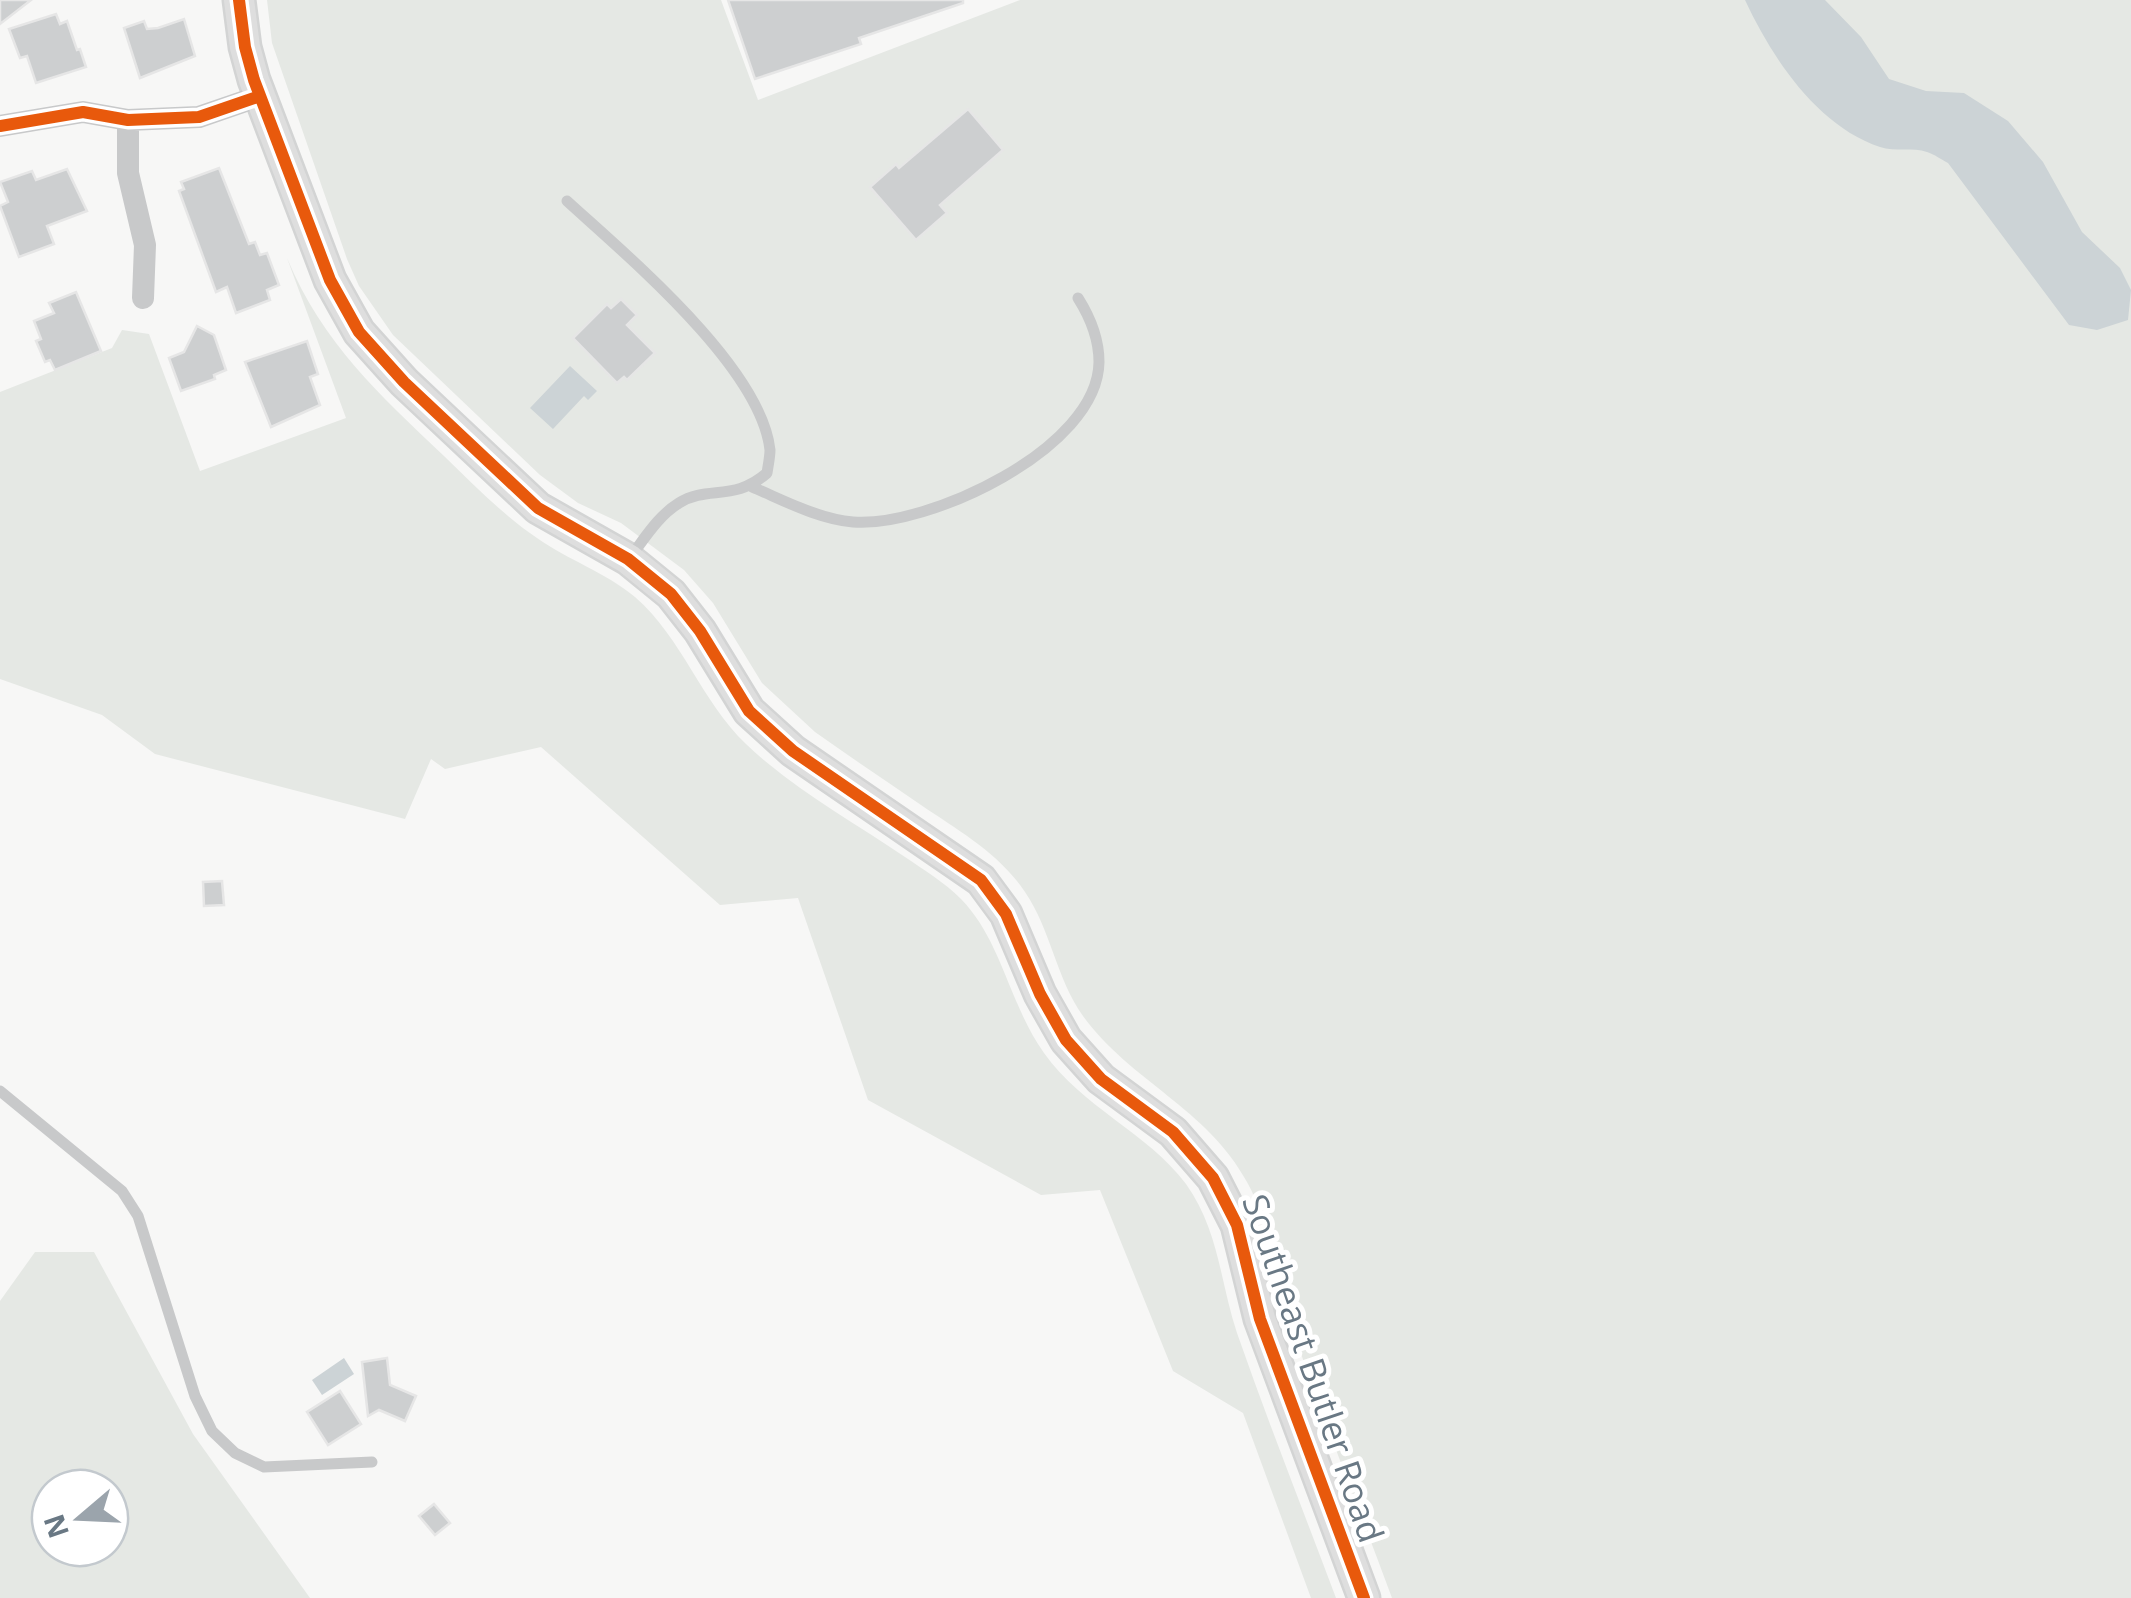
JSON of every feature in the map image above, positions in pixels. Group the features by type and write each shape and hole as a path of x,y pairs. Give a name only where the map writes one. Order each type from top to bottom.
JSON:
{"main road":[{"name":"Southeast Butler Road","path":"239,0 245,48 260,96 330,280 359,332 378,356 538,508 628,560 670,594 749,711 768,730 981,880 1006,914 1040,994 1066,1040 1101,1079 1174,1132 1213,1178 1237,1225 1260,1319 1364,1598"}],"street":[{"path":"0,126 83,112 128,120 199,117 260,96"},
{"path":"128,120 128,173 145,246 143,298"}],"lane":[{"path":"567,201 699,325 746,391 770,450 767,473 752,487 681,502 662,516 628,560"},
{"path":"752,487 818,514 853,522 900,518 940,508 994,481 1055,440 1077,417 1093,389 1099,364 1096,338 1078,298"},
{"path":"0,1091 122,1191 149,1242 195,1396 212,1431 234,1454 264,1468 372,1462"}],"shaded area":[{"path":"267,0 721,0 758,100 1020,0 2131,0 2131,1598 1392,1598 1287,1313 1261,1214 1230,1156 1190,1114 1102,1039 1083,1016 1066,986 1034,907 1015,878 991,854 815,732 762,683 713,603 684,570 621,523 578,503 540,475 393,335 359,286 347,259 272,43"},
{"path":"1745,0 1825,0 1861,37 1889,79 1926,91 1964,93 2008,121 2043,162 2082,232 2120,268 2131,290 2128,320 2097,330 2069,325 1948,163 1922,151 1880,147 1836,123 1817,107 1783,66"},
{"path":"287,258 301,289 335,342 375,389 512,520 635,597 666,632 716,709 746,744 803,790 961,899 986,934 1044,1053 1077,1089 1153,1149 1186,1184 1206,1220 1237,1333 1336,1598 1311,1598 1243,1413 1173,1371 1100,1190 1041,1195 868,1100 798,898 720,905 541,747 445,769 431,759 405,819 155,754 102,715 0,679 0,392 112,348 122,330 149,334 200,471 346,418"},
{"path":"570,366 597,391 588,400 584,396 553,429 530,408"},
{"path":"35,1252 94,1252 193,1434 310,1598 0,1598 0,1301"},
{"path":"344,1358 354,1374 322,1395 312,1380"}],"building":[{"path":"0,0 31,0 0,24"},
{"path":"728,0 963,3 859,38 861,44 755,79"},
{"path":"56,14 60,24 67,21 86,67 36,83 27,56 20,58 9,29"},
{"path":"184,19 195,56 140,78 124,28 144,21 147,29 158,28"},
{"path":"968,109 1003,150 940,205 947,213 916,240 870,187 896,164 899,168"},
{"path":"219,168 249,244 255,242 260,255 267,253 279,285 267,290 270,300 236,313 227,287 216,292 179,191 184,189 181,182"},
{"path":"67,169 87,211 47,226 54,244 19,257 0,206 8,202 0,182 32,171 36,180"},
{"path":"76,292 101,351 55,370 50,360 45,362 36,341 41,339 34,321 54,313 49,303"},
{"path":"621,299 637,315 627,325 655,353 627,380 624,377 617,383 573,338 607,304 611,308"},
{"path":"197,326 214,335 226,370 214,375 215,379 181,391 169,358 184,352"},
{"path":"307,341 318,374 310,377 320,405 271,427 245,362"},
{"path":"222,881 224,905 204,906 203,882"},
{"path":"387,1358 390,1385 416,1396 405,1421 379,1410 368,1416 362,1362"},
{"path":"340,1391 361,1424 328,1445 307,1412"},
{"path":"434,1504 450,1523 435,1535 419,1516"}],"cycle path":[{"path":"239,0 254,80 330,280 359,332 404,382 538,508 628,559 671,594 700,631 749,711 793,751 981,880 1006,914 1040,994 1066,1040 1101,1079 1173,1132 1213,1178 1237,1225 1260,1319 1364,1598"},
{"path":"0,126 83,112 128,120 199,117 260,96"}]}
